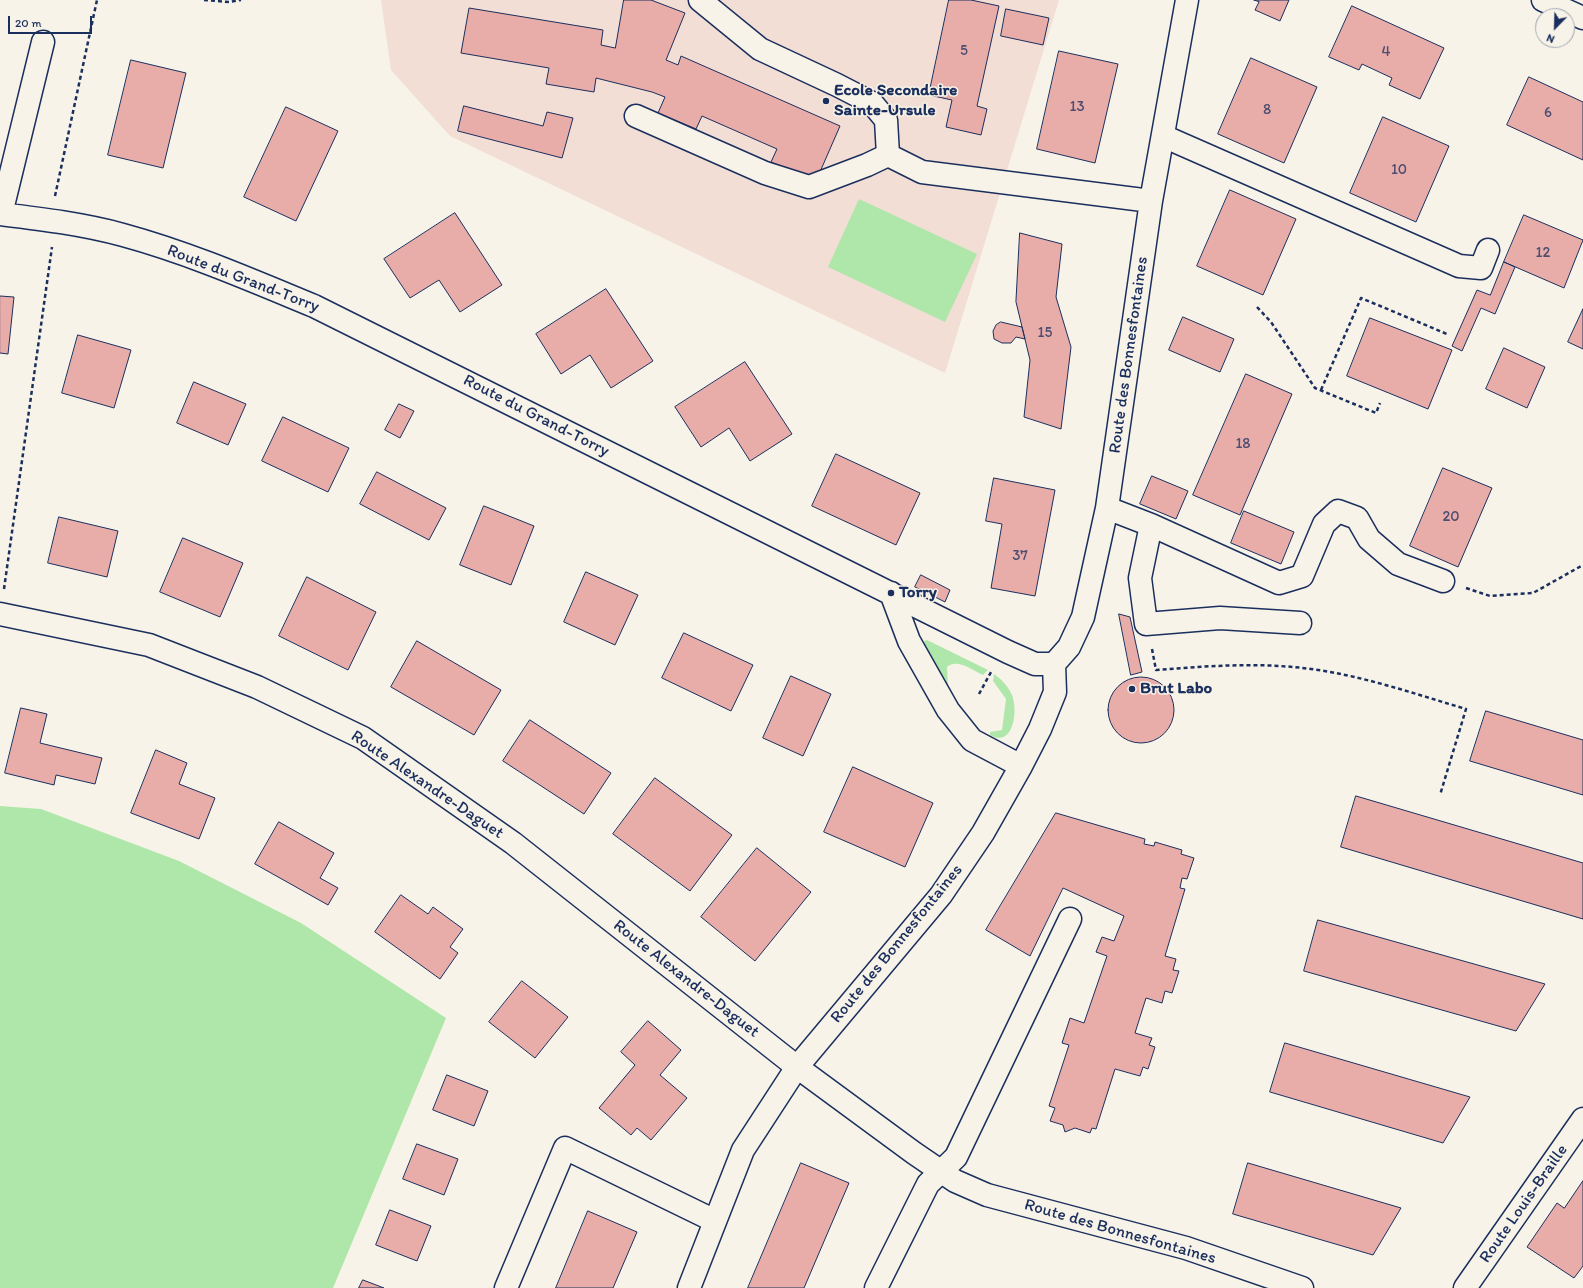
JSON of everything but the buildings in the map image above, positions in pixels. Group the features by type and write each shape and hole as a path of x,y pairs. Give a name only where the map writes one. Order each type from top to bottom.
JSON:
{"street":[{"path":"700,0 760,49 838,85 872,103 886,120 888,156"},
{"name":"Route des Bonnesfontaines","path":"689,1288 743,1150 797,1067 941,894 983,833 1040,729 1055,692 1054,664 1070,646 1082,618 1107,508 1151,201 1187,0"},
{"path":"1544,0 1583,18"},
{"path":"0,214 43,42"},
{"path":"636,116 765,172 809,187 888,156 922,172 1151,201"},
{"path":"1163,136 1459,266 1481,268 1488,250"},
{"name":"Route du Grand-Torry","path":"0,214 55,221 122,235 205,262 314,306 1035,664 1054,664"},
{"path":"1107,508 1151,525 1279,583 1302,576 1324,524 1338,511 1357,518 1369,539 1398,564 1443,581"},
{"path":"1151,525 1140,578 1146,624 1220,618 1300,623"},
{"path":"891,593 909,641 948,710 972,740 1021,766"},
{"name":"Route Alexandre-Daguet","path":"2,605 149,645 257,687 363,738 513,843 797,1067"},
{"path":"876,1288 928,1184 940,1170 956,1157 1070,919"},
{"name":"Route des Bonnesfontaines","path":"797,1067 914,1153 955,1181 987,1195 1186,1248 1302,1288"},
{"name":"Route Louis-Braille","path":"1466,1288 1583,1119"},
{"path":"506,1288 565,1148 715,1221"}],"path":[{"path":"2,605 55,221 55,196 97,0"},
{"path":"204,0 229,2 241,0"},
{"path":"1321,390 1361,298 1447,334"},
{"path":"1257,306 1270,322 1315,388 1376,413 1380,403"},
{"path":"1443,581 1490,596 1533,593 1583,565"},
{"path":"1146,624 1156,670 1234,664 1311,669 1380,683 1466,709 1440,795"},
{"path":"979,694 990,672 995,671"}],"shaded area":[{"name":"Ecole Secondaire Sainte-Ursule","path":"381,0 1059,0 945,373 450,136 391,70"}],"green space":[{"path":"859,199 977,254 945,322 828,267"},
{"path":"927,640 988,670 983,675 960,664 951,665 947,667 948,687 946,687 925,648 924,641"},
{"path":"994,674 1004,682 1011,693 1014,708 1014,717 1009,732 1005,736 998,738 990,735 990,732 1002,730 1006,699 993,681"},
{"path":"0,806 41,809 179,861 301,923 446,1018 333,1288 0,1288"}],"place":[{"name":"Ecole Secondaire Sainte-Ursule","path":"826,101"},
{"name":"Torry","path":"891,593"},
{"name":"Brut Labo","path":"1132,689"}]}
